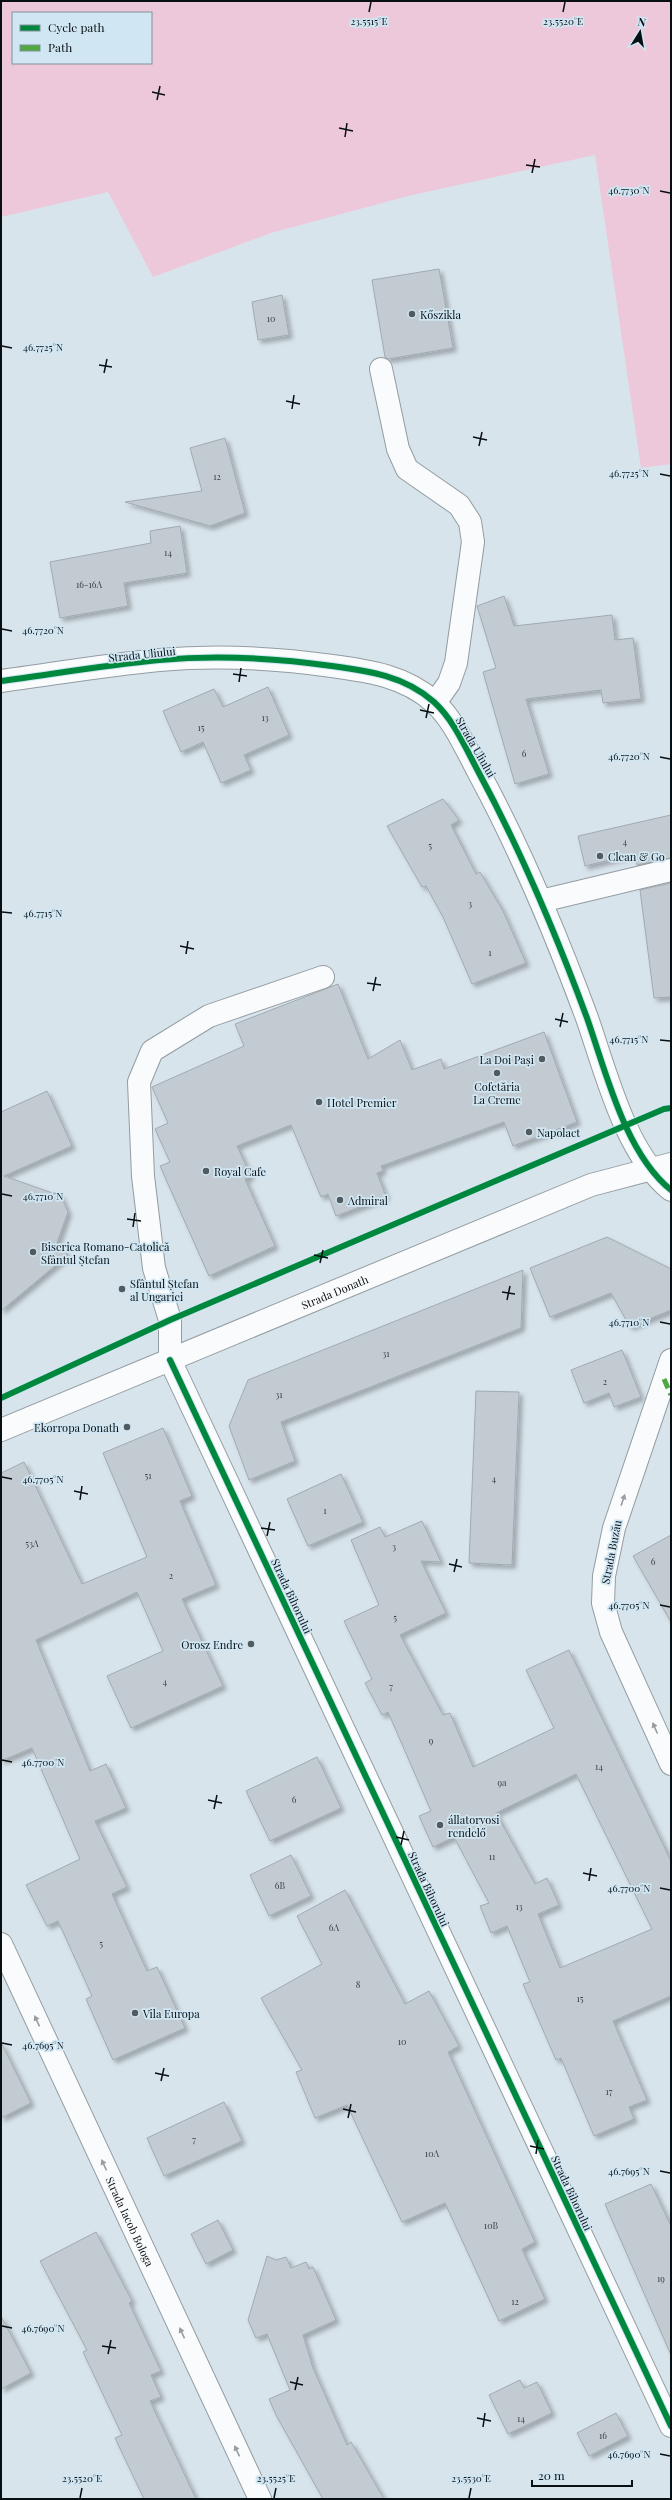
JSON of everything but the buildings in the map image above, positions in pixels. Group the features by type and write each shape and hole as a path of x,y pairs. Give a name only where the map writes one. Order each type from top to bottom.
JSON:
{"street":[{"path":"381,369 398,449 407,469 459,505 470,522 474,542 456,663 449,683 435,703"},
{"name":"Strada Uliului","path":"1,681 160,660 249,659 318,664 390,676 413,687 435,703 454,727 496,804 541,901 626,1127 650,1168"},
{"path":"541,901 671,870"},
{"path":"170,1360 170,1320 154,1268 143,1176 139,1082 152,1051 209,1016 323,977"},
{"name":"Strada Donath","path":"1,1430 591,1185 650,1168 671,1164"},
{"path":"650,1168 671,1190"},
{"name":"Strada Bihorului","path":"170,1360 671,2426"},
{"name":"Strada Buzău","path":"669,1378 614,1528 604,1576 603,1603 611,1632 671,1764"},
{"name":"Strada Iacob Bologa","path":"1,1944 260,2499"}],"shaded area":[{"path":"1,1 671,1 671,464 641,468 595,155 408,196 271,233 153,277 108,192 1,217"}],"marked path":[{"path":"664,1379 671,1395"}],"cycle path":[{"path":"1,681 159,660 181,658 246,658 311,663 373,673 399,681 423,693 441,709 454,726 509,832 563,955 587,1018 610,1086 629,1134 641,1155 655,1174 671,1190"},
{"path":"1,1398 170,1320 664,1109 671,1108"},
{"path":"170,1360 671,2426"}],"place":[{"name":"Kőszikla","path":"412,314"},
{"name":"Clean & Go","path":"600,856"},
{"name":"La Doi Pași","path":"542,1059"},
{"name":"Cofetăria La Creme","path":"497,1073"},
{"name":"Hotel Premier","path":"319,1102"},
{"name":"Napolact","path":"529,1132"},
{"name":"Royal Cafe","path":"206,1171"},
{"name":"Admiral","path":"340,1200"},
{"name":"Biserica Romano-Catolică Sfântul Ștefan","path":"33,1252"},
{"name":"Sfântul Ștefan al Ungariei","path":"122,1289"},
{"name":"Ekorropa Donath","path":"127,1427"},
{"name":"Orosz Endre","path":"251,1644"},
{"name":"állatorvosi rendelő","path":"440,1825"},
{"name":"Vila Europa","path":"135,2013"}]}
